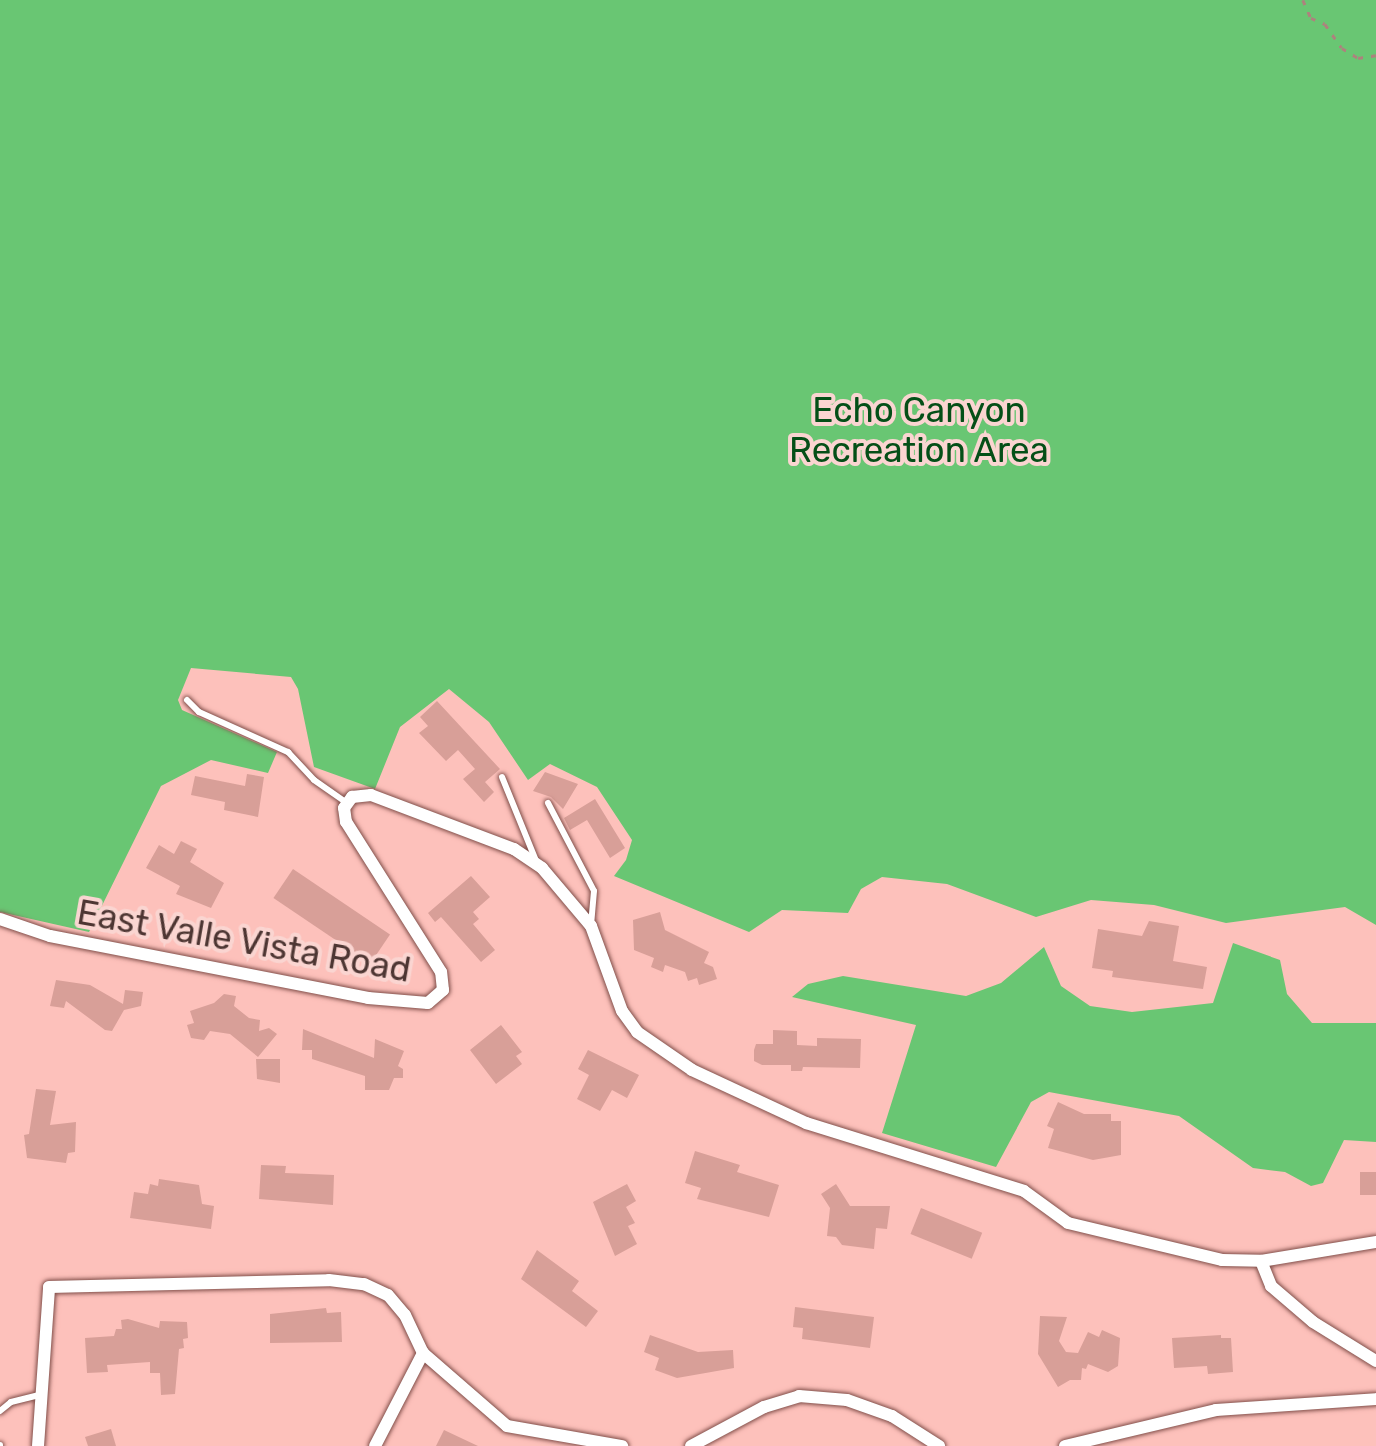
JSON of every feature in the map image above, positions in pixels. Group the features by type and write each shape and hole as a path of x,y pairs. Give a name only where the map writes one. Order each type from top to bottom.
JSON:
{"street":[{"path":"347,803 352,798 371,795 514,849 537,864 578,905 591,926 622,1011 636,1032 692,1070 806,1123 1024,1192 1068,1222 1222,1260 1261,1262 1376,1242"},
{"name":"East Valle Vista Road","path":"0,918 50,936 368,998 428,1003 443,990 441,972 346,822 347,803"},
{"path":"1261,1262 1271,1286 1313,1322 1376,1361"},
{"path":"38,1446 48,1287 330,1280 364,1284 388,1296 405,1315 423,1353 507,1426 622,1446"},
{"path":"375,1446 423,1353"},
{"path":"691,1446 764,1407 799,1396 847,1400 892,1416 939,1446"},
{"path":"1065,1446 1216,1410 1376,1399"}],"lane":[{"path":"187,700 199,712 288,752 314,780 347,803"},
{"path":"502,777 537,864"},
{"path":"548,803 594,890 591,926"},
{"path":"0,1411 11,1402 40,1395"}],"path":[{"path":"1302,0 1311,18 1324,24 1342,48 1358,58 1376,55"}],"green space":[{"name":"Echo Canyon Recreation Area","path":"0,0 1376,0 1376,925 1345,907 1226,923 1154,905 1091,900 1036,917 947,884 882,877 861,889 848,913 782,910 749,932 614,876 626,860 632,840 597,787 550,764 528,780 489,722 449,689 400,727 375,789 314,767 298,689 291,677 191,668 178,700 182,710 277,752 268,773 211,760 161,786 89,932 0,912"},
{"path":"1233,943 1280,960 1287,994 1312,1023 1376,1023 1376,1142 1344,1140 1323,1183 1311,1186 1285,1172 1253,1168 1179,1116 1049,1092 1031,1102 996,1167 882,1133 916,1025 792,997 808,984 843,976 966,996 1001,983 1044,947 1061,986 1090,1006 1132,1012 1213,1003"}],"building":[{"path":"437,701 500,769 485,782 494,792 484,802 463,779 475,769 458,750 446,761 419,733 428,726 420,717"},
{"path":"545,772 578,784 563,809 551,797 533,791"},
{"path":"247,774 264,777 258,817 224,810 225,802 191,795 195,776 245,786"},
{"path":"595,799 625,848 610,858 587,820 570,830 564,818"},
{"path":"181,841 197,849 190,862 224,883 211,908 176,894 180,886 146,868 159,845 174,854"},
{"path":"293,869 390,934 370,963 273,898"},
{"path":"471,876 490,897 473,912 479,919 473,924 495,950 481,962 441,917 435,922 428,913"},
{"path":"660,912 665,930 709,952 704,963 713,967 717,979 699,985 697,978 688,981 685,972 665,965 663,972 651,967 654,958 634,950 633,920"},
{"path":"1149,921 1179,926 1173,961 1207,967 1203,989 1112,977 1113,971 1092,968 1098,929 1142,936"},
{"path":"56,980 90,985 123,1004 125,990 143,992 141,1006 124,1010 112,1031 105,1030 66,1001 64,1008 50,1006"},
{"path":"224,994 236,996 234,1006 249,1018 260,1020 259,1031 269,1028 277,1034 258,1057 230,1034 210,1031 204,1040 191,1038 187,1025 194,1023 190,1011 214,1003"},
{"path":"501,1025 522,1052 516,1056 522,1064 496,1084 470,1050"},
{"path":"303,1029 374,1058 375,1039 404,1051 398,1066 403,1069 403,1078 394,1078 389,1090 365,1090 365,1076 312,1059 312,1050 302,1050"},
{"path":"773,1030 797,1031 797,1045 817,1046 817,1038 861,1039 860,1068 803,1067 802,1071 791,1071 791,1065 762,1065 754,1061 754,1050 756,1044 773,1044"},
{"path":"588,1050 639,1075 627,1098 612,1090 600,1111 577,1099 589,1075 578,1069"},
{"path":"256,1059 280,1059 280,1083 257,1079"},
{"path":"36,1089 56,1091 50,1125 76,1122 75,1152 68,1153 66,1163 27,1158 24,1135 29,1134"},
{"path":"1058,1102 1084,1114 1111,1114 1111,1121 1121,1121 1121,1155 1093,1160 1048,1148 1054,1129 1047,1126"},
{"path":"695,1151 740,1165 737,1172 779,1185 769,1217 697,1199 701,1188 685,1183"},
{"path":"261,1165 286,1166 285,1173 334,1175 333,1205 259,1199"},
{"path":"1360,1172 1376,1172 1376,1195 1360,1195"},
{"path":"159,1179 199,1185 202,1204 214,1206 211,1229 130,1218 134,1192 148,1194 150,1184 158,1186"},
{"path":"627,1184 636,1201 626,1207 635,1223 628,1226 637,1244 615,1256 593,1202"},
{"path":"836,1184 850,1206 890,1206 887,1229 876,1228 874,1249 842,1245 836,1237 827,1236 830,1208 821,1194"},
{"path":"921,1208 982,1233 972,1259 911,1234"},
{"path":"537,1250 579,1281 572,1291 598,1311 586,1327 521,1279"},
{"path":"795,1307 874,1317 870,1348 802,1339 803,1328 793,1327"},
{"path":"326,1308 327,1313 341,1312 342,1342 270,1343 270,1314"},
{"path":"1040,1316 1067,1317 1059,1341 1066,1352 1078,1353 1088,1332 1099,1337 1102,1330 1120,1338 1118,1366 1108,1372 1088,1364 1086,1369 1082,1368 1081,1380 1070,1380 1058,1387 1038,1354"},
{"path":"121,1320 159,1328 160,1321 187,1322 188,1338 183,1339 184,1348 179,1349 175,1394 161,1395 160,1373 150,1373 150,1362 107,1365 108,1372 87,1373 85,1338 114,1336 116,1329 122,1329"},
{"path":"650,1335 698,1352 733,1350 734,1368 677,1378 655,1370 659,1358 644,1352"},
{"path":"1172,1338 1231,1338 1233,1372 1208,1374 1207,1366 1174,1368"},
{"path":"111,1429 116,1446 88,1446 85,1437"},
{"path":"444,1430 478,1446 436,1446"}]}
